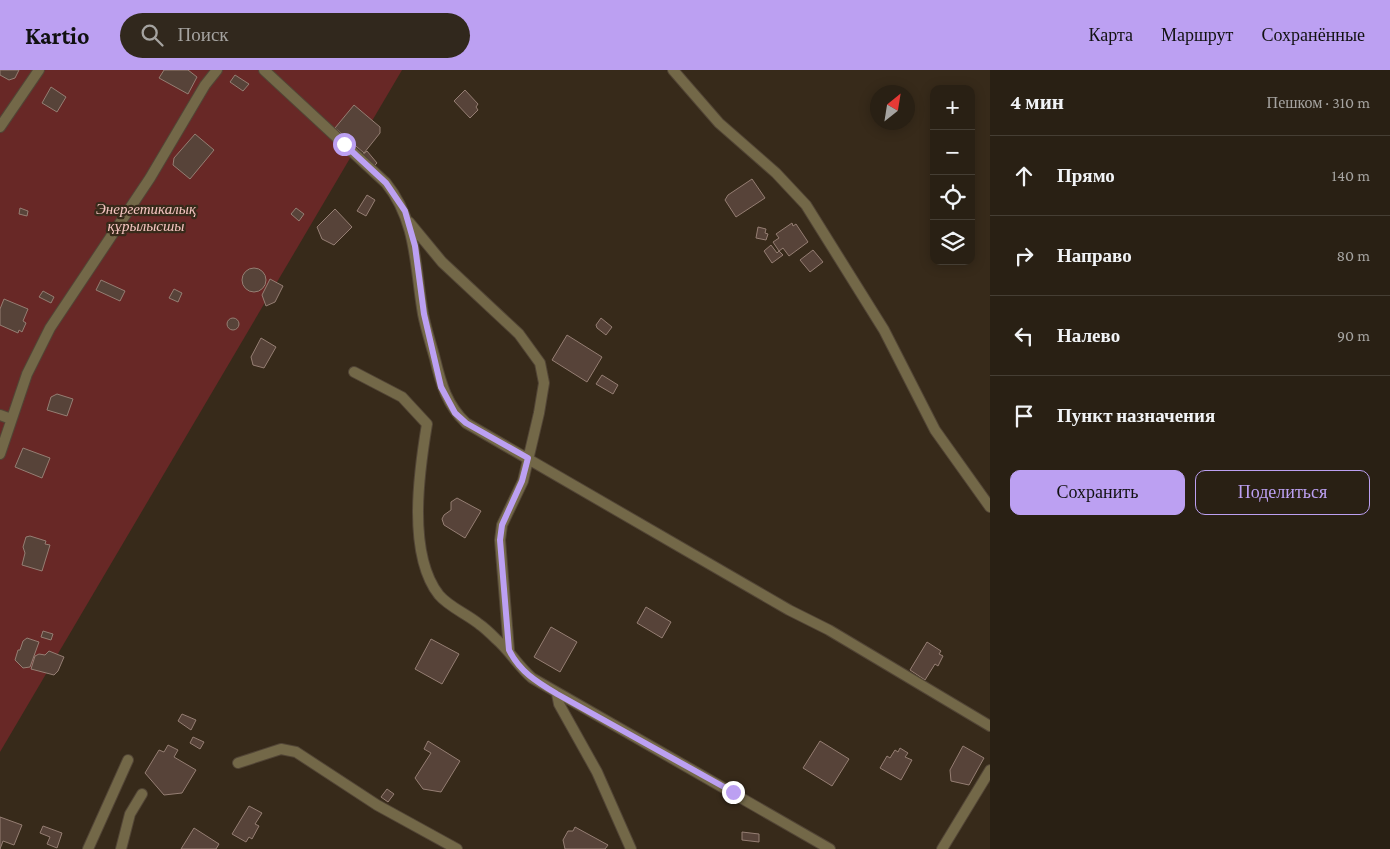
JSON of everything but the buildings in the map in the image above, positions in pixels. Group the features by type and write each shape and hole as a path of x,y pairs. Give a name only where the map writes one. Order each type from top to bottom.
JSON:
{"street":[{"path":"0,127 39,70"},
{"path":"0,454 28,374 50,328 150,178 205,85 218,70"},
{"path":"264,70 386,183 397,196 407,219 415,246 424,314 441,387 455,413 466,423 990,726"},
{"path":"673,70 719,123 776,173 806,205 884,330 935,430 990,507"},
{"path":"407,219 442,262 519,334 540,363 544,383 528,458 522,481 502,525 500,540 509,650"},
{"path":"354,372 402,397 427,424 420,468 418,510 422,560 428,579 440,596 479,624 509,650 517,665 532,678 830,849"},
{"path":"0,414 11,419"},
{"path":"557,694 559,704 597,772 632,849"},
{"path":"238,763 280,750 296,752 377,804 457,849"},
{"path":"88,849 128,760"},
{"path":"942,849 990,770"},
{"path":"120,849 130,814 142,794"}],"green space":[{"name":"Энергетикалық құрылысшы","path":"0,70 402,70 0,752"}],"route":[{"path":"344,144 386,183 397,196 405,211 415,246 424,314 441,387 455,413 466,423 528,458 522,481 502,525 500,540 504,603 510,637 509,650 517,665 532,678 557,694 733,792"}]}
